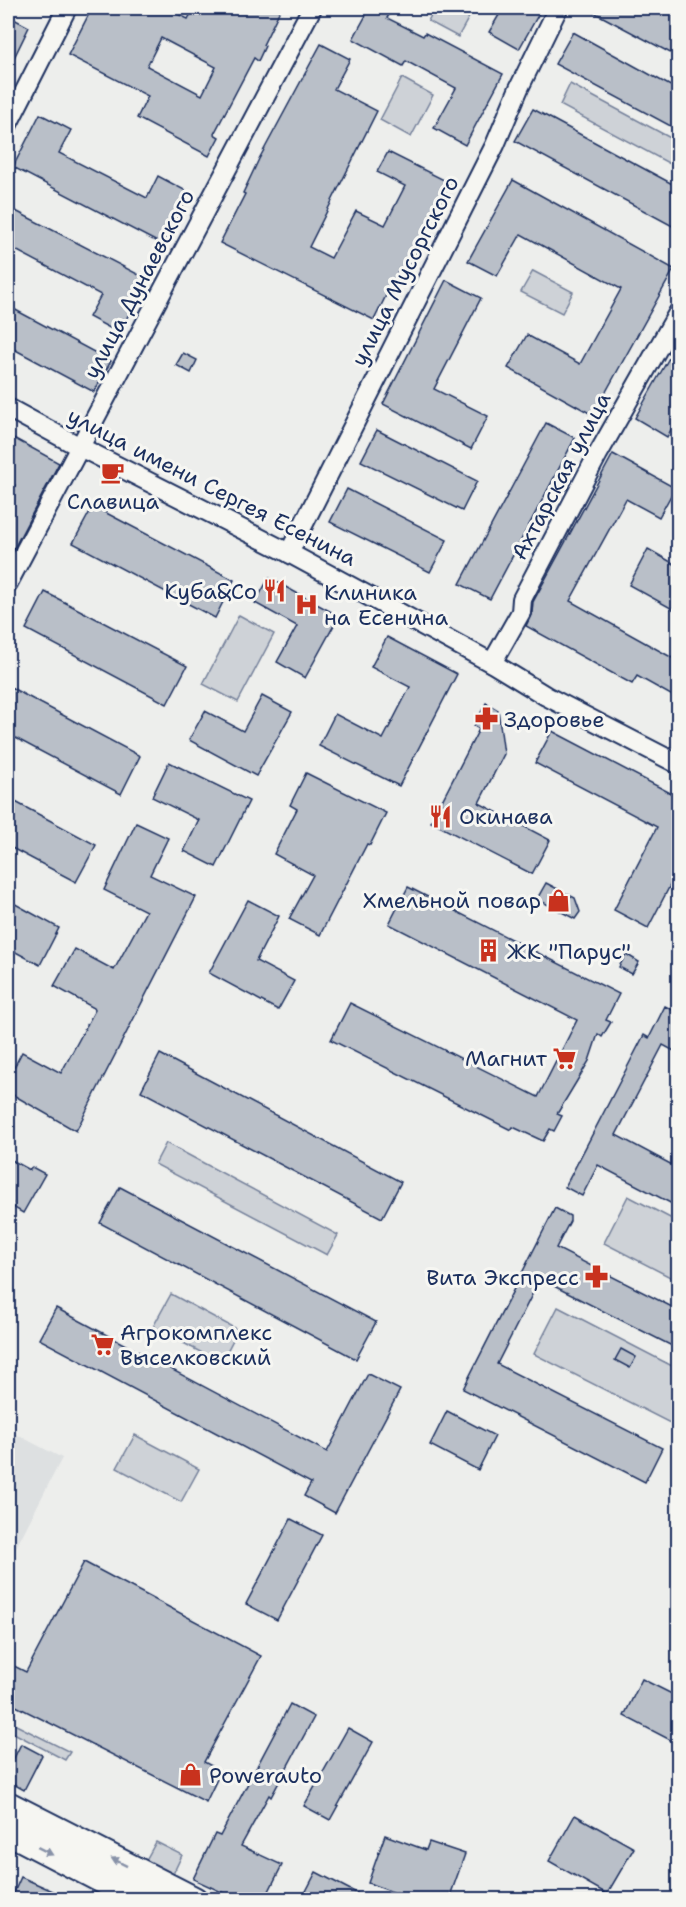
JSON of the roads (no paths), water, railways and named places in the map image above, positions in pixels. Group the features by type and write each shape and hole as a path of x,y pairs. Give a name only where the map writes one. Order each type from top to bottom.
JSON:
{"main road":[{"path":"8,1805 194,1899"},
{"path":"8,1832 141,1899"}],"street":[{"path":"8,124 67,8"},
{"name":"улица Дунаевского","path":"8,583 312,8"},
{"name":"улица Мусоргского","path":"290,553 495,145 519,88 558,8"},
{"name":"Ахтарская улица","path":"492,663 521,612 522,599 598,454 678,313"},
{"name":"улица имени Сергея Есенина","path":"8,408 290,553 492,663 546,696 678,764"}],"place":[{"name":"Славица","path":"113,472"},
{"name":"Куба&Co","path":"275,591"},
{"name":"Клиника на Есенина","path":"306,605"},
{"name":"Здоровье","path":"486,719"},
{"name":"Окинава","path":"441,816"},
{"name":"Хмельной повар","path":"559,900"},
{"name":"ЖК \"Парус\"","path":"489,951"},
{"name":"Магнит","path":"565,1058"},
{"name":"Вита Экспресс","path":"597,1277"},
{"name":"Агрокомплекс Выселковский","path":"102,1345"},
{"name":"Powerauto","path":"191,1775"}]}
